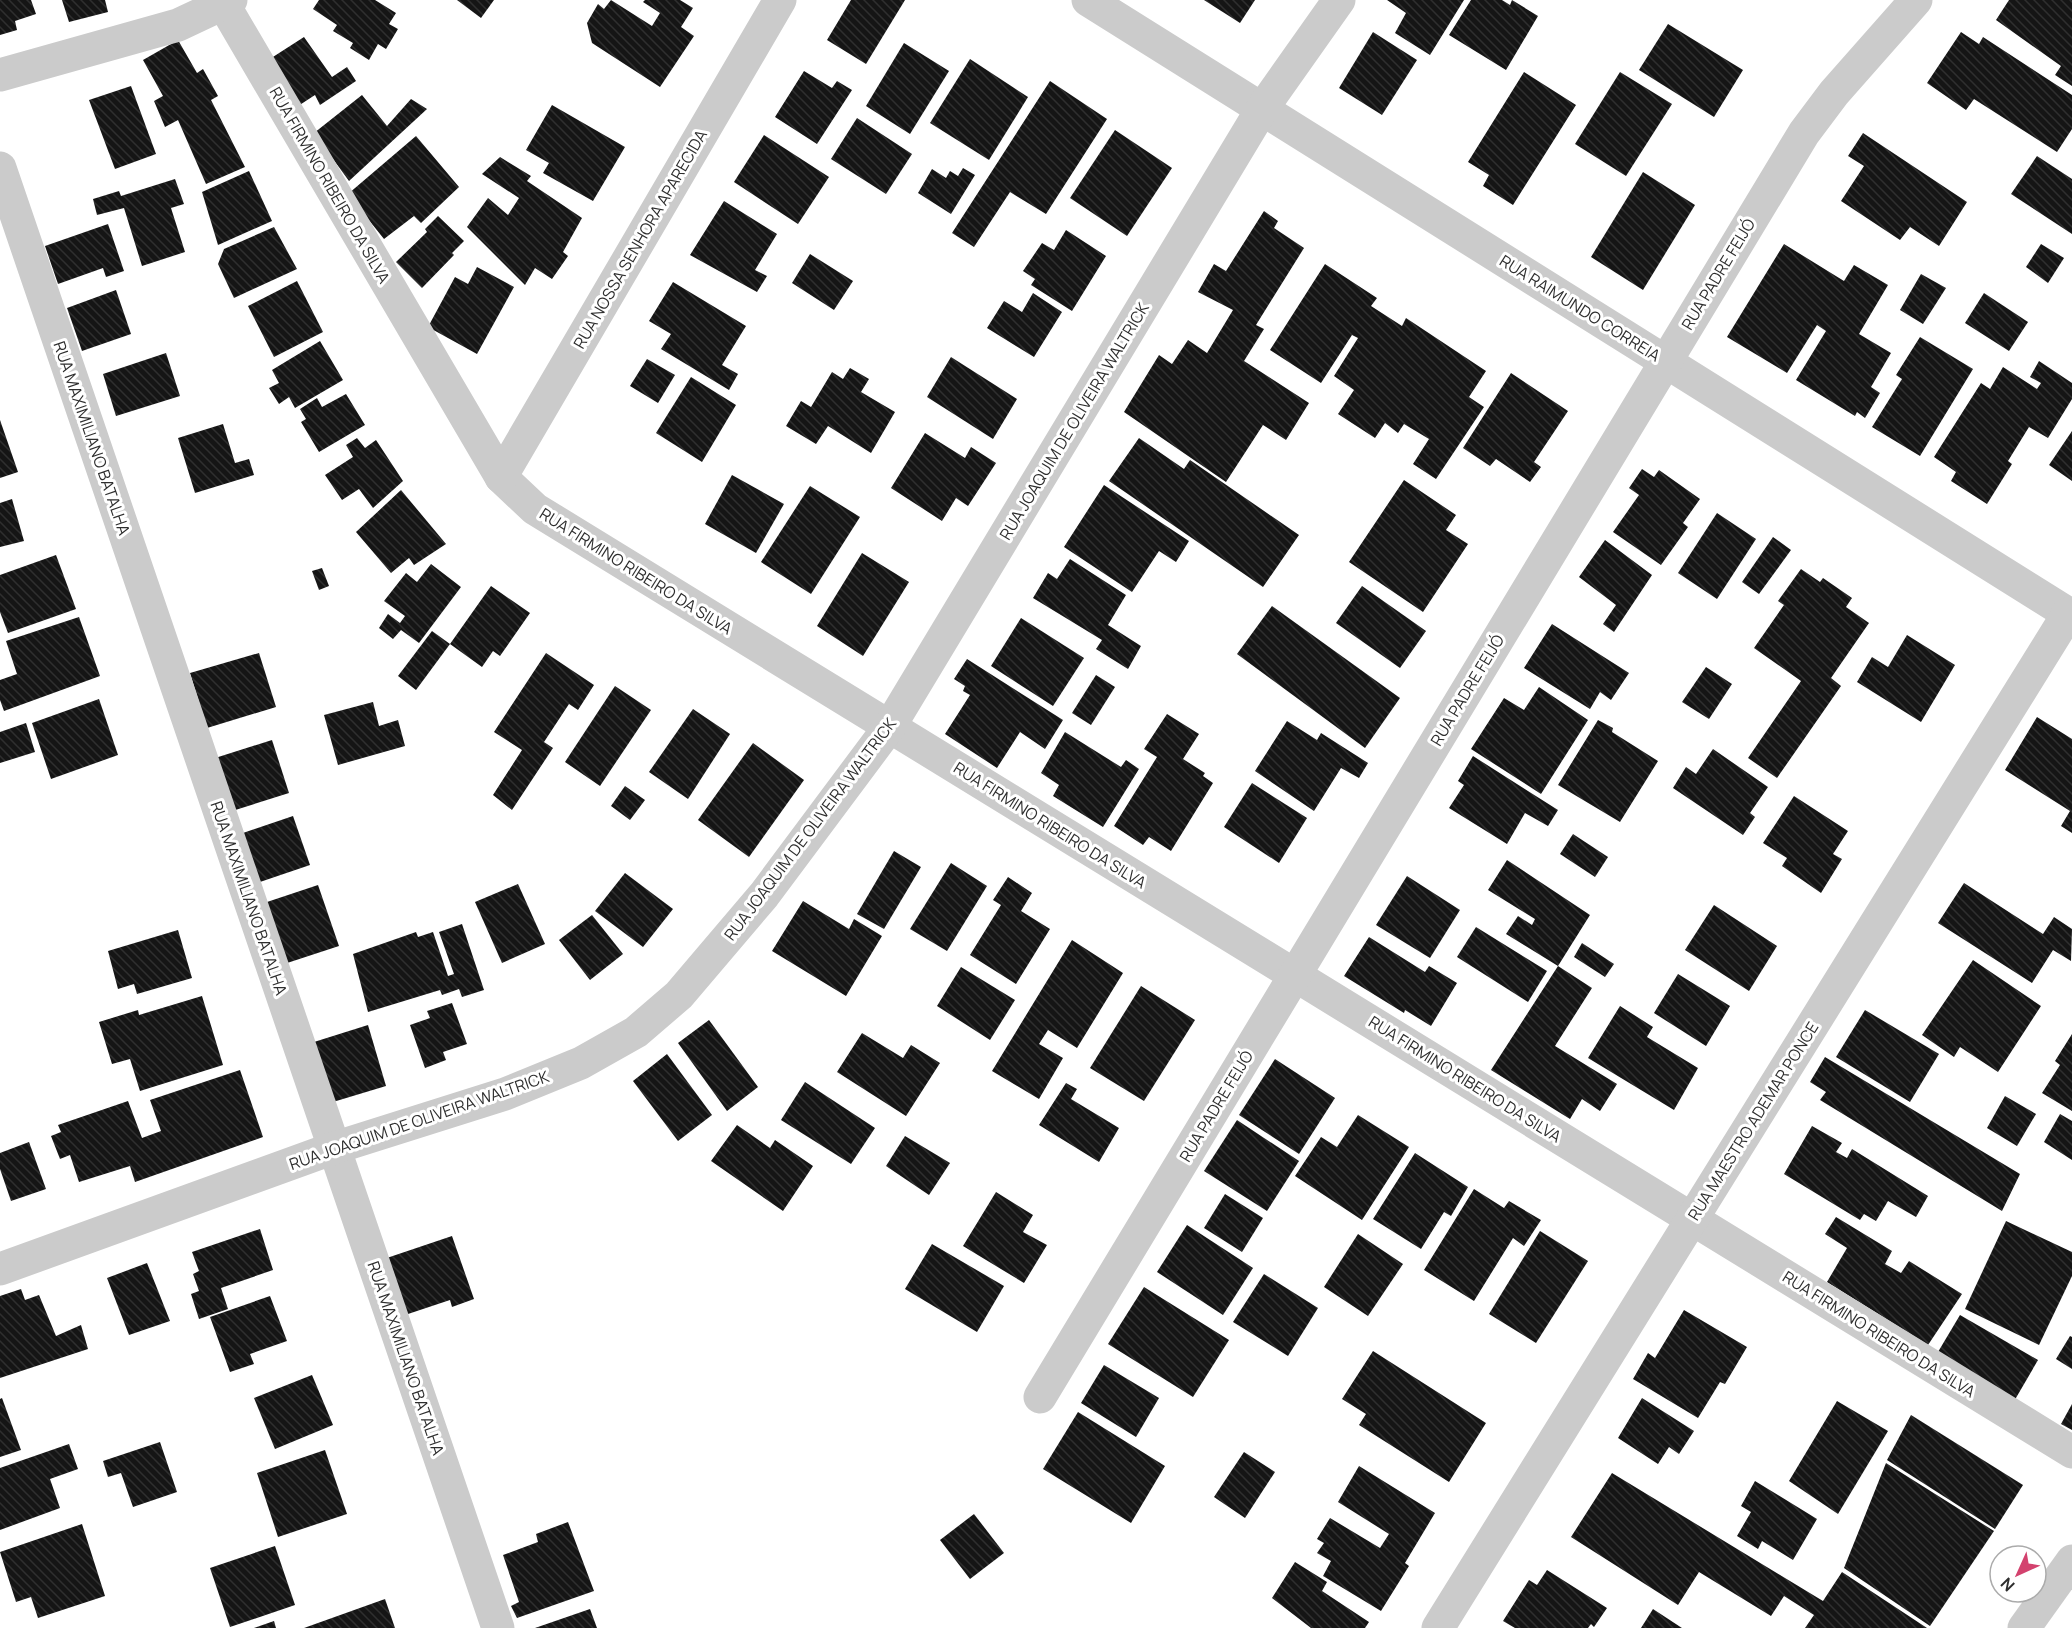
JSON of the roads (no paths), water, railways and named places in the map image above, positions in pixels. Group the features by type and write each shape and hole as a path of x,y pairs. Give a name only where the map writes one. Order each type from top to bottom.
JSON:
{"street":[{"name":"RUA NOSSA SENHORA APARECIDA","path":"501,477 780,0"},
{"name":"RUA RAIMUNDO CORREIA","path":"1088,0 2070,615"},
{"name":"RUA JOAQUIM DE OLIVEIRA WALTRICK","path":"0,1269 334,1148 506,1094 581,1063 636,1032 679,995 764,895 890,726 1262,109 1340,0"},
{"name":"RUA PADRE FEIJÓ","path":"1040,1396 1804,133 1849,74 1916,0"},
{"name":"RUA FIRMINO RIBEIRO DA SILVA","path":"228,2 501,477 536,509 2072,1452"},
{"path":"0,75 178,25 228,2"},
{"name":"RUA MAXIMILIANO BATALHA","path":"0,168 498,1628"},
{"name":"RUA MAESTRO ADEMAR PONCE","path":"1438,1628 2070,615"},
{"path":"2024,1628 2072,1561"}]}
